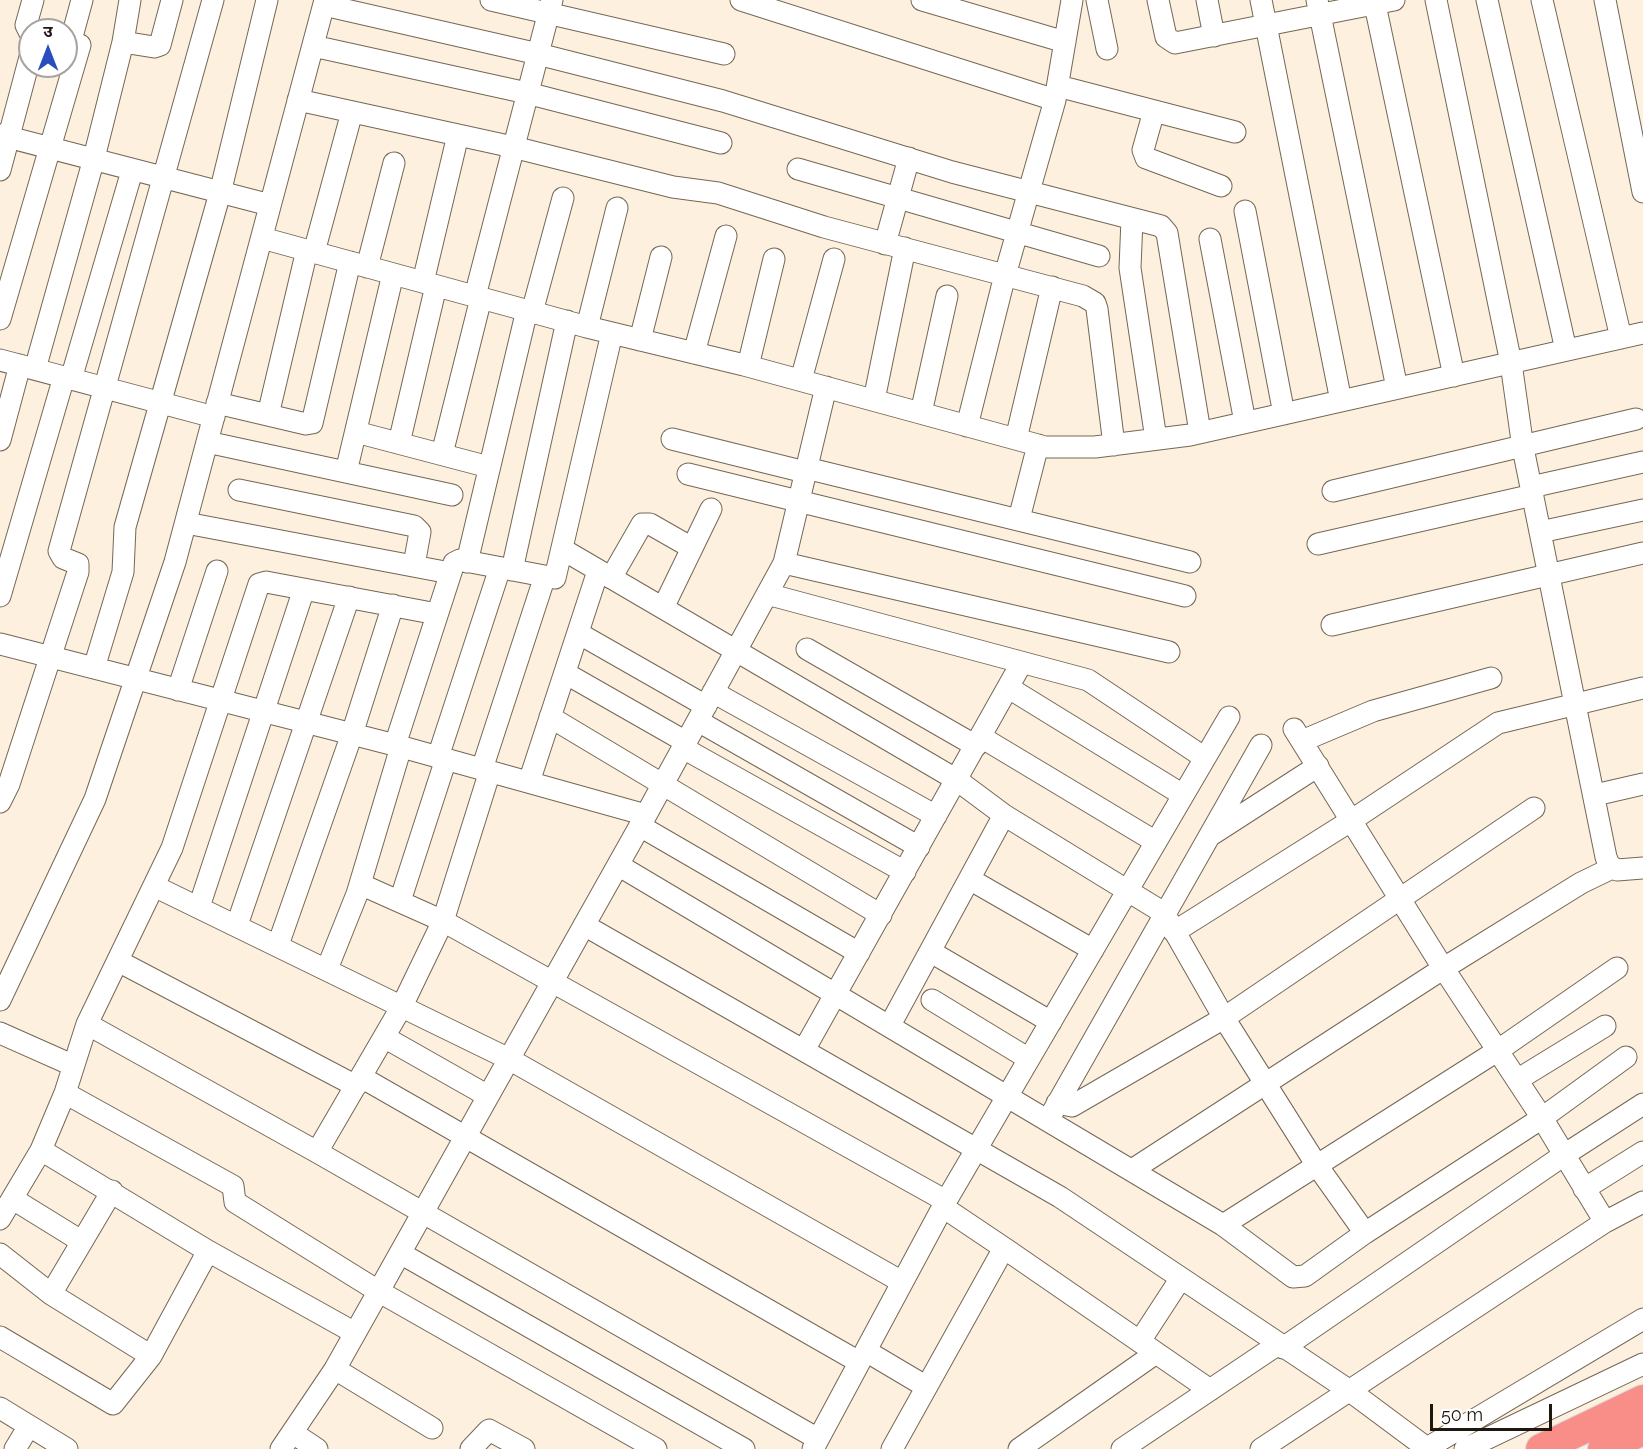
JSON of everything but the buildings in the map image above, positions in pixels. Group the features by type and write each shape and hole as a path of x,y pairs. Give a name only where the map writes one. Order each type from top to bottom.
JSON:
{"highway":[{"path":"1541,1449 1643,1400"},
{"path":"1603,1449 1643,1430"}],"street":[{"path":"28,18 33,0"},
{"path":"0,319 80,45 70,44 82,0"},
{"path":"0,440 18,365 93,162 123,42 130,0"},
{"path":"123,42 154,47 160,45 172,0"},
{"path":"0,802 9,784 52,657 79,567 75,561 60,556 59,551 106,388 161,178 213,0"},
{"path":"94,668 123,572 125,527 220,193 267,0"},
{"path":"491,0 550,7 724,54"},
{"path":"741,0 1056,93 1154,111 1235,132"},
{"path":"922,0 1065,42"},
{"path":"967,426 1005,275 1056,93 1072,0"},
{"path":"1097,0 1107,50"},
{"path":"1158,0 1166,37 1171,42 1267,25 1318,7 1381,1 1454,376"},
{"path":"1207,0 1214,36"},
{"path":"1261,0 1341,401"},
{"path":"1436,0 1511,363 1523,448 1540,532 1577,703 1606,857 1612,868"},
{"path":"1487,0 1566,350"},
{"path":"1542,0 1621,338"},
{"path":"1605,0 1643,192"},
{"path":"0,1000 95,799 186,523 325,2 723,101 1028,192 1161,226 1167,233 1200,432"},
{"path":"442,454 513,147 550,7"},
{"path":"1318,7 1397,388"},
{"path":"313,46 527,93 721,143"},
{"path":"0,170 4,136 23,78"},
{"path":"298,100 513,147 673,187 718,193 824,228 1090,299 1097,309 1114,445"},
{"path":"1154,111 1143,150 1146,158 1221,186"},
{"path":"268,415 311,251 352,112"},
{"path":"399,443 458,135"},
{"path":"4,136 93,162 270,205"},
{"path":"874,400 895,246 898,198 909,158"},
{"path":"18,365 159,402 268,415 306,424 312,423 359,264 394,163"},
{"path":"798,169 1099,256"},
{"path":"0,596 132,171"},
{"path":"327,969 360,884 437,614 459,567 489,467 529,311 563,198"},
{"path":"400,901 442,758 506,569 577,324 617,208"},
{"path":"1245,211 1284,414"},
{"path":"1132,219 1131,268 1156,439"},
{"path":"694,353 726,236"},
{"path":"262,238 577,324 748,366 1038,445 1095,447 1200,432 1643,333"},
{"path":"1210,239 1245,422"},
{"path":"640,340 661,257"},
{"path":"748,366 774,259"},
{"path":"801,380 834,259"},
{"path":"346,472 393,274"},
{"path":"1016,439 1052,287"},
{"path":"921,413 947,296"},
{"path":"186,523 414,565 506,569 555,578 612,333"},
{"path":"317,1449 287,1441 335,1369 643,821 784,563 825,387"},
{"path":"1333,491 1523,448 1636,419"},
{"path":"356,432 489,467"},
{"path":"672,438 1019,519 1191,562"},
{"path":"207,442 452,495"},
{"path":"1019,519 1038,445"},
{"path":"1318,544 1643,462"},
{"path":"688,474 1185,596"},
{"path":"239,490 414,526 420,532 414,565"},
{"path":"663,608 711,509"},
{"path":"1540,532 1643,510"},
{"path":"529,782 578,633 605,574 642,524 650,524 692,548"},
{"path":"561,549 957,780 1004,815 1164,913 1224,1018 1316,1164 1365,1233"},
{"path":"1332,625 1643,553"},
{"path":"784,563 1169,652"},
{"path":"178,690 217,572"},
{"path":"317,1152 402,1006 443,921 545,576"},
{"path":"0,1219 41,1150 65,1093 72,1065 87,1024 172,848 259,584 266,582 437,614"},
{"path":"199,907 304,589"},
{"path":"767,594 1097,684 1205,758"},
{"path":"237,925 349,597"},
{"path":"278,945 352,734 393,605"},
{"path":"578,633 705,707 919,847"},
{"path":"0,644 486,770 529,782 643,821 859,953"},
{"path":"807,649 1156,842"},
{"path":"804,1050 1022,664"},
{"path":"565,673 905,872"},
{"path":"1491,678 1298,735 1444,968 1542,1118 1605,1222"},
{"path":"1009,688 1183,795"},
{"path":"1174,932 1352,820 1498,723 1643,688"},
{"path":"705,707 936,816"},
{"path":"550,717 881,915"},
{"path":"87,1024 317,1152 816,1444 944,1204 1228,717"},
{"path":"1053,1112 1261,745"},
{"path":"1208,837 1318,766"},
{"path":"1595,795 1643,784"},
{"path":"1053,1112 1072,1106 1224,1018 1534,808"},
{"path":"890,1024 971,880 1004,815"},
{"path":"618,865 890,1024 1008,1096 1053,1112 1132,1170 1223,1225 1287,1274 1299,1279 1365,1233 1542,1118 1626,1057"},
{"path":"1132,1170 1444,968 1581,883 1612,868 1623,871 1643,868"},
{"path":"971,880 1093,950"},
{"path":"360,884 443,921 553,980 944,1204 1210,1390"},
{"path":"154,886 509,1059 902,1282"},
{"path":"584,925 1060,1197 1350,1391 1427,1448 1643,1319"},
{"path":"931,952 1051,1022"},
{"path":"118,961 466,1136 862,1356 925,1386"},
{"path":"1223,1225 1497,1051 1617,968"},
{"path":"932,1000 1029,1059"},
{"path":"1517,1080 1605,1026"},
{"path":"0,1033 72,1065"},
{"path":"384,1037 488,1096"},
{"path":"65,1093 233,1186 235,1202 378,1292 656,1449"},
{"path":"1122,1449 1643,1104"},
{"path":"41,1150 208,1251 355,1333"},
{"path":"1584,1189 1643,1152"},
{"path":"51,1294 112,1191"},
{"path":"12,1199 81,1241"},
{"path":"1261,1449 1605,1222 1643,1202"},
{"path":"891,1449 1004,1248"},
{"path":"0,1337 110,1404 115,1402 151,1356 208,1251"},
{"path":"400,1253 744,1449"},
{"path":"0,1254 51,1294 151,1356"},
{"path":"1019,1449 1148,1347 1181,1278"},
{"path":"1465,1449 1643,1364"},
{"path":"335,1369 432,1428"},
{"path":"0,1408 67,1449"},
{"path":"15,1449 29,1426"},
{"path":"471,1449 483,1432 489,1430 524,1449"}]}
